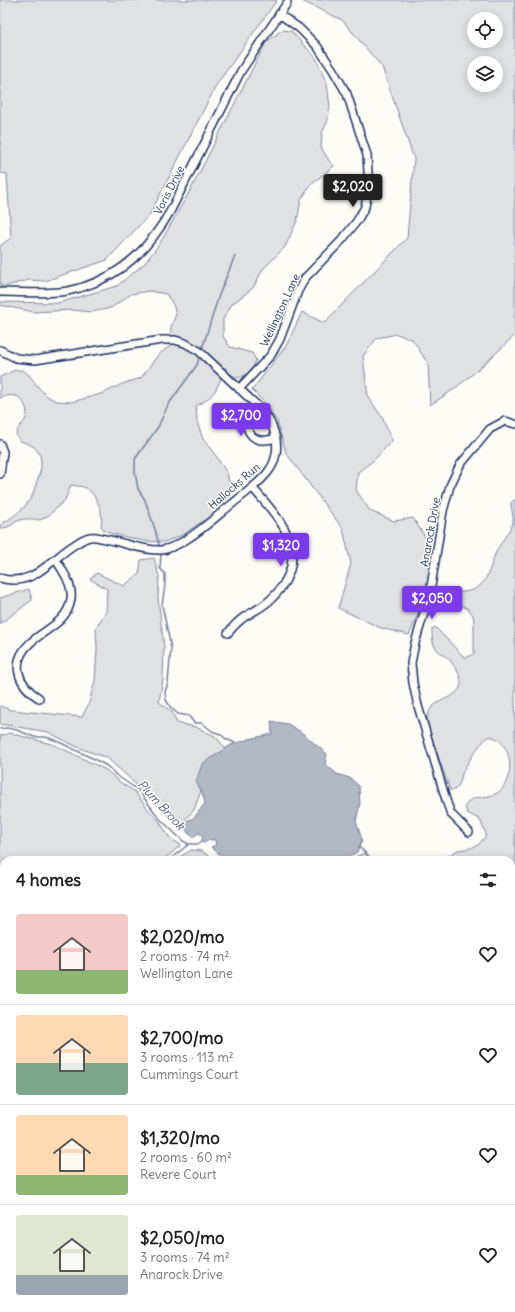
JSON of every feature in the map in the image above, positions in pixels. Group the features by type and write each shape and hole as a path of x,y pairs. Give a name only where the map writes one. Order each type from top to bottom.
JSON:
{"street":[{"name":"Voris Drive","path":"0,292 59,292 75,289 108,277 140,253 161,228 241,71 287,3"},
{"name":"Wellington Lane","path":"239,389 271,355 280,339 298,291 305,278 342,240 357,221 365,207 368,190 367,154 347,94 317,46 299,28 279,14"},
{"name":"Hallocks Run","path":"0,350 9,356 35,360 162,340 175,340 198,351 256,404 272,424 276,438 277,452 273,464 268,472 252,487 195,534 168,549 150,549 133,546 114,540 91,537 79,541 39,573 25,579 10,580 0,578"},
{"path":"256,404 251,409 246,422 250,433 257,440 261,441 276,438"},
{"name":"Anarock Drive","path":"469,832 451,814 447,803 418,706 413,683 411,663 415,643 430,593 443,511 450,486 460,465 490,429 505,422 515,424"},
{"path":"0,444 3,452 0,474"},
{"path":"228,633 238,622 264,605 278,592 290,572 292,562 293,552 284,527 252,487"},
{"path":"39,698 29,691 21,681 19,675 19,662 26,647 65,615 70,604 71,595 67,577 56,560"}],"shaded area":[{"path":"0,0 277,0 217,84 150,214 107,260 45,281 29,280 6,286 0,286 0,247 11,238 7,174 0,173"},
{"path":"300,0 515,0 515,335 464,381 442,398 430,405 428,364 413,340 397,334 377,338 363,356 368,397 382,417 392,441 373,461 358,472 356,490 370,511 394,521 413,518 429,543 433,556 426,595 409,635 381,628 338,608 351,564 343,529 286,453 277,421 264,402 252,390 286,346 302,312 324,323 407,238 414,159 382,67 342,20"},
{"path":"282,30 291,31 316,58 327,84 330,106 327,123 322,133 321,147 329,161 334,166 311,184 301,200 297,221 285,247 263,269 253,288 232,304 223,319 223,336 230,347 252,353 256,360 249,372 244,376 237,378 229,373 225,367 215,390 208,398 196,406 197,422 203,439 227,473 230,486 229,497 216,512 184,534 165,542 144,541 113,534 104,530 101,526 102,521 100,509 93,494 84,487 71,485 65,500 49,515 40,520 20,520 10,526 0,528 0,525 19,512 30,499 39,477 41,463 38,452 34,447 20,441 16,435 18,429 26,418 27,412 23,402 16,396 0,398 0,377 15,370 23,370 47,396 56,401 72,402 104,393 122,384 141,378 158,355 170,346 171,327 176,314 173,304 166,294 149,291 131,294 111,308 92,312 72,310 34,312 0,305 0,302 58,303 117,286 145,263 160,243 191,189 266,42"},
{"path":"515,500 515,856 448,856 458,850 471,848 478,845 485,837 486,834 479,819 467,813 465,807 469,801 474,798 494,795 500,791 505,784 509,773 510,762 503,744 494,737 489,737 471,758 463,771 458,787 454,790 450,790 427,724 430,709 434,705 455,693 459,689 461,681 459,673 454,666 447,657 439,652 435,647 432,629 435,627 464,657 468,657 474,653 473,615 469,610 446,594 448,591 465,592 476,589 484,581 496,552 513,523 511,503"},
{"path":"154,558 159,576 158,598 164,647 163,679 159,702 172,712 177,723 196,727 215,736 226,749 202,788 194,810 179,826 107,758 77,747 48,732 0,724 0,706 11,710 82,717 89,703 95,681 97,649 96,628 106,611 107,589 90,579 97,573 124,586 139,574 141,560"},
{"path":"29,589 32,600 0,624 0,598"},
{"path":"271,721 288,724 301,732 327,754 325,764 337,774 350,778 359,786 360,804 356,821 362,840 357,852 350,856 221,856 211,847 216,845 215,840 209,840 204,843 201,842 203,836 199,833 192,837 188,833 184,825 186,821 194,818 205,803 202,792 196,782 202,764 231,745 272,734"},
{"path":"10,733 55,745 106,770 121,783 135,792 159,821 170,838 181,845 168,856 0,856 0,736"},
{"path":"191,850 202,851 209,856 181,856"},
{"path":"365,853 368,856 358,856"}],"waterway":[{"path":"202,349 219,295 235,256"},
{"path":"159,545 145,500 138,489 135,472 135,459 158,427 168,405 197,365 199,358"},
{"path":"161,554 160,568 165,574 162,605 171,648 168,683 165,692 166,700 171,708 178,714 189,716 194,723 202,723 212,731 235,743"},
{"name":"Plum Brook","path":"0,729 7,728 17,730 34,737 46,737 107,766 116,775 138,790 159,818 183,841 189,844 198,844 201,842"},
{"path":"174,856 189,844"},
{"name":"Plum Brook","path":"359,847 369,856"}]}
